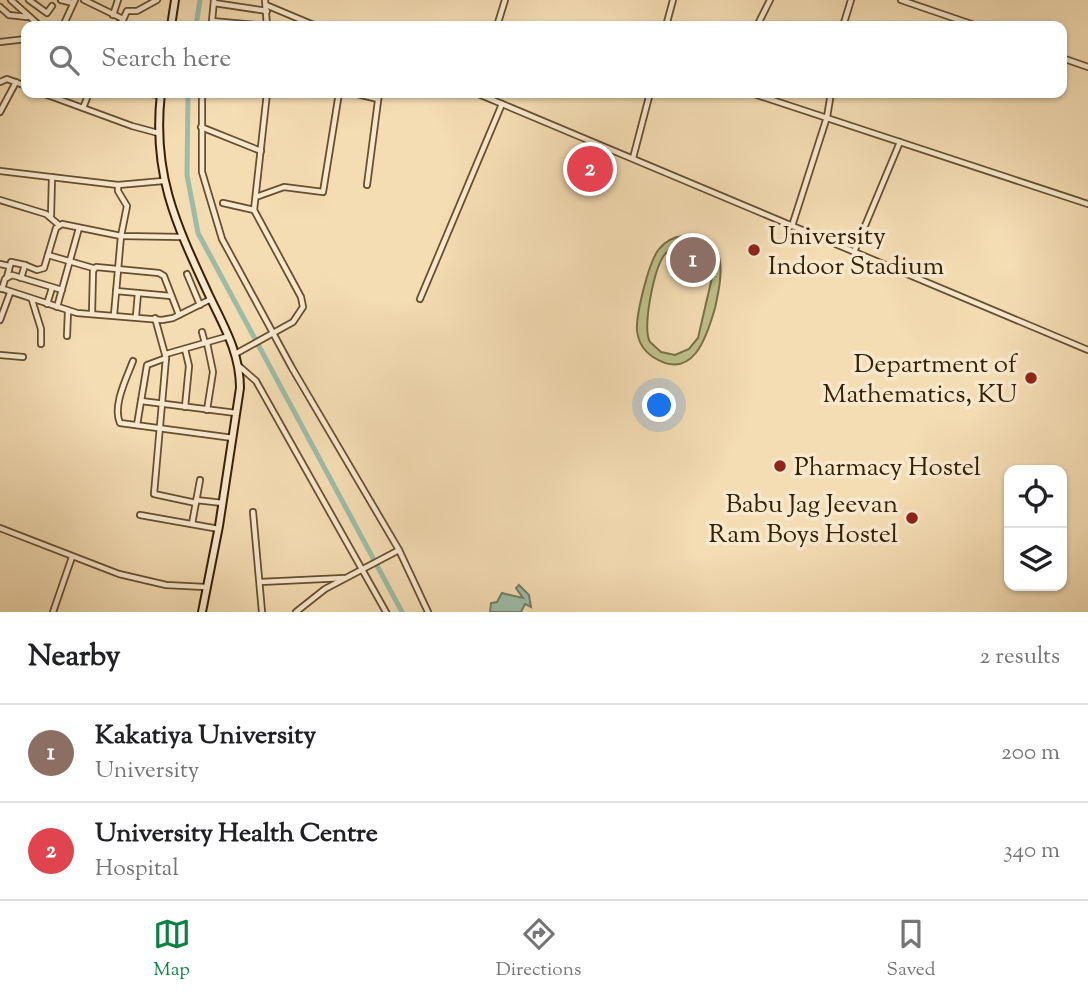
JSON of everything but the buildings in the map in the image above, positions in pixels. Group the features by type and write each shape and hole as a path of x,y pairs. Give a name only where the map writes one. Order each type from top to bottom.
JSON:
{"street":[{"path":"29,0 47,13 52,6"},
{"path":"61,0 74,1 65,21"},
{"path":"84,0 123,19"},
{"path":"113,15 118,0"},
{"path":"121,21 127,11 137,11 157,0"},
{"path":"172,21 175,0"},
{"path":"498,21 505,0"},
{"path":"667,21 673,0"},
{"path":"760,21 770,0"},
{"path":"845,21 851,0"},
{"path":"901,0 962,21"},
{"path":"13,1 33,21"},
{"path":"212,21 214,2 267,11"},
{"path":"266,2 267,21"},
{"path":"266,2 306,21"},
{"path":"1,11 12,16 28,17"},
{"path":"0,42 21,39"},
{"path":"1067,60 1088,67"},
{"path":"0,82 5,79 21,84"},
{"path":"0,112 16,82"},
{"path":"56,98 158,133"},
{"path":"83,108 87,98"},
{"path":"160,98 158,133 163,181 182,237 239,351 233,438 219,529 202,612"},
{"path":"202,98 202,172 214,219 270,332 399,550 428,612"},
{"path":"239,351 293,322 303,307 301,297 254,210 266,98"},
{"path":"256,197 284,187 323,192 338,98"},
{"path":"367,185 379,98"},
{"path":"488,98 1088,350"},
{"path":"633,158 649,98"},
{"path":"767,98 1088,205"},
{"path":"792,226 827,117 830,98"},
{"path":"420,299 502,104"},
{"path":"201,127 261,151"},
{"path":"854,252 900,142"},
{"path":"0,171 118,185 163,181"},
{"path":"51,216 52,177"},
{"path":"114,314 121,236 127,204 119,195 118,185"},
{"path":"0,200 51,216 59,225 121,236 182,237"},
{"path":"223,203 254,210"},
{"path":"59,225 42,270 13,261 1,288 68,311 168,319 211,299"},
{"path":"57,307 79,228"},
{"path":"48,255 93,268 159,273 164,276 178,315"},
{"path":"0,264 9,266"},
{"path":"21,278 25,265"},
{"path":"92,314 93,268"},
{"path":"187,274 200,305"},
{"path":"7,277 21,278 62,290"},
{"path":"47,304 52,287"},
{"path":"116,290 171,296"},
{"path":"0,320 10,293"},
{"path":"136,316 138,293"},
{"path":"32,300 41,329 41,344"},
{"path":"67,336 68,311"},
{"path":"155,318 166,356 154,494 223,503"},
{"path":"202,332 213,372 207,410"},
{"path":"138,425 148,363 230,336"},
{"path":"185,349 188,366 185,407"},
{"path":"0,355 23,357"},
{"path":"133,360 122,390 118,418 123,424 233,438"},
{"path":"240,367 256,381 386,612"},
{"path":"141,401 236,413"},
{"path":"192,524 200,480"},
{"path":"253,512 262,612"},
{"path":"139,515 219,529"},
{"path":"0,528 119,574 166,584 205,587"},
{"path":"296,612 345,578 399,550"},
{"path":"53,612 72,557"},
{"path":"260,582 345,578"}],"green space":[{"path":"683,236 698,237 709,242 716,250 720,260 720,283 708,331 696,353 678,364 667,364 650,355 640,342 637,330 639,312 656,254 665,243","holes":["683,244 690,244 707,253 714,269 698,338 689,349 675,355 661,352 650,342 647,324 650,298 661,261 670,249"]}],"shaded area":[{"path":"519,585 529,595 531,607 525,604 521,612 490,612 491,603 497,602 502,593 523,598 516,588"}],"waterway":[{"path":"197,21 200,0"},
{"path":"188,98 187,175 198,233 402,612"}],"place":[{"name":"University Health Centre","path":"590,169"},
{"name":"University Indoor Stadium","path":"754,250"},
{"name":"Kakatiya University","path":"693,260"},
{"name":"Department of Mathematics, KU","path":"1031,378"},
{"name":"Pharmacy Hostel","path":"780,466"},
{"name":"Babu Jag Jeevan Ram Boys Hostel","path":"912,518"}]}
